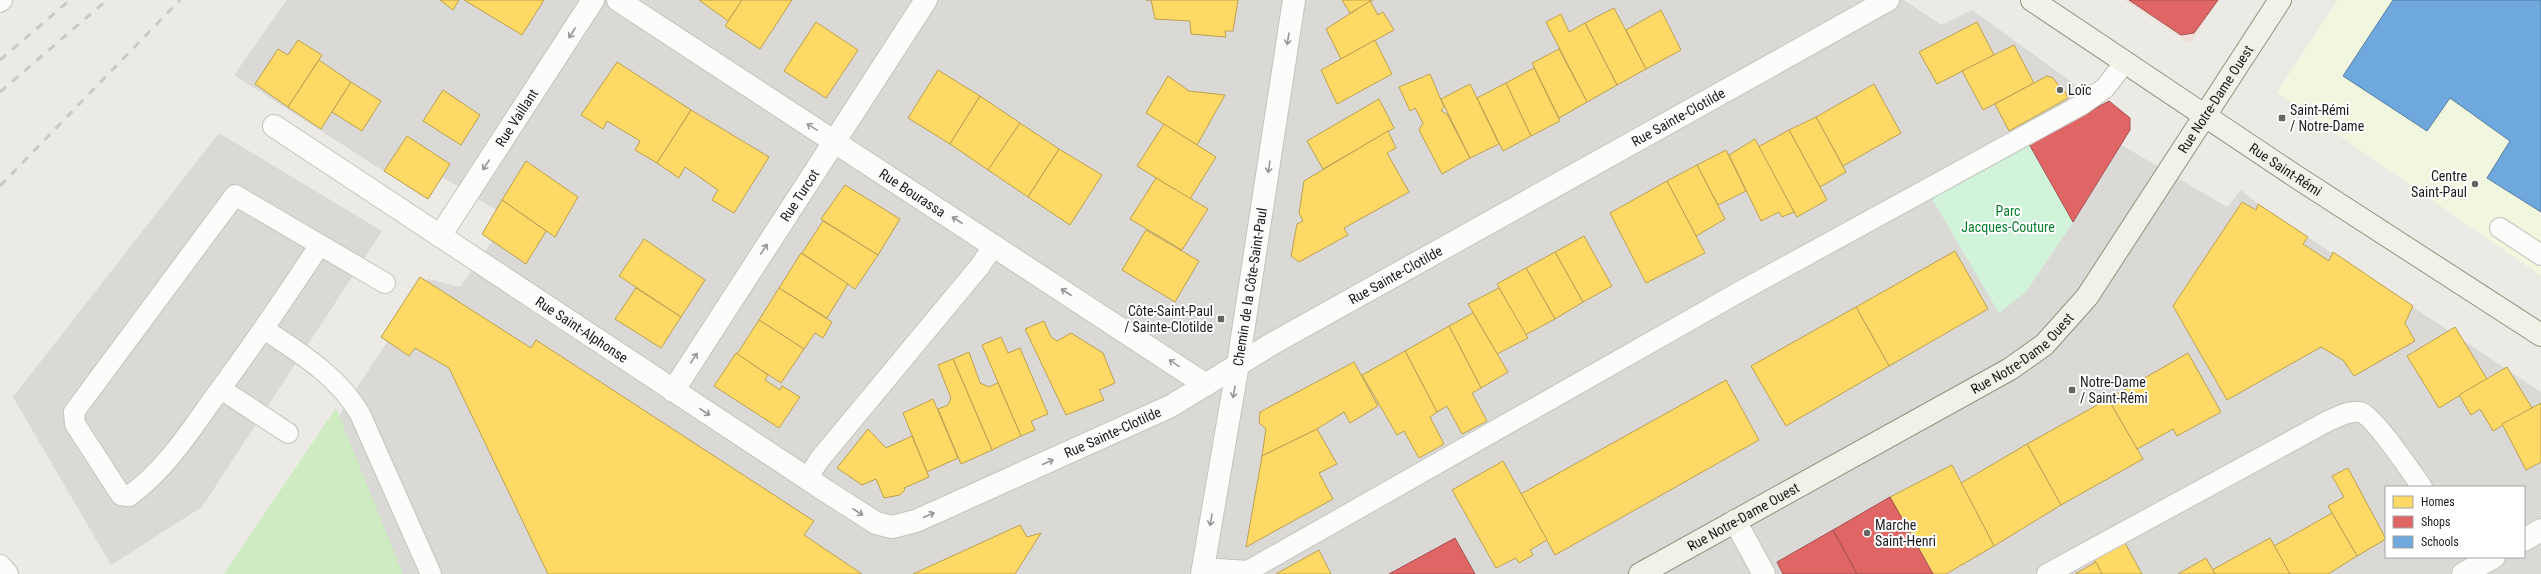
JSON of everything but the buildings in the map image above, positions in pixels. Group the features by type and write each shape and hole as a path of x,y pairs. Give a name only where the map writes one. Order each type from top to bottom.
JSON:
{"main road":[{"name":"Rue Saint-Rémi","path":"2032,0 2541,335"},
{"name":"Rue Notre-Dame Ouest","path":"1640,574 2010,369 2044,346 2087,297 2280,0"}],"street":[{"name":"Rue Vaillant","path":"440,236 593,0"},
{"name":"Rue Bourassa","path":"618,0 994,244 1206,385"},
{"name":"Rue Turcot","path":"673,391 926,0"},
{"name":"Chemin de la Côte-Saint-Paul","path":"1203,571 1238,364 1294,0"},
{"name":"Rue Sainte-Clotilde","path":"892,526 916,521 1155,414 1206,385 1238,364 1888,0"},
{"name":"Rue Saint-Alphonse","path":"274,126 807,479 873,521 892,526"},
{"path":"1735,521 1764,574"},
{"path":"2525,539 2541,530"},
{"path":"2468,566 2491,558"},
{"path":"0,566 7,574"}],"lane":[{"path":"1203,571 1248,571 1741,291 2081,105 2105,88 2125,62"},
{"path":"319,246 264,329 165,462 130,496 118,492 73,421 74,412 77,405 235,195 319,246 385,283"},
{"path":"2500,228 2541,255"},
{"path":"807,479 819,460 980,266 994,244"},
{"path":"264,329 307,358 347,393 360,414 431,574"},
{"path":"221,388 288,433"},
{"path":"2047,574 2328,421 2350,412 2360,412 2372,420 2421,486"}],"shaded area":[{"path":"287,0 1904,0 1941,25 1972,10 2123,119 2113,140 2227,207 2241,190 2258,204 2541,392 2541,574 224,574 326,435 428,279 460,287 495,237 484,230 496,210 443,177 427,199 234,75"},
{"path":"2124,0 2219,0 2190,44"},
{"name":"Centre Saint-Paul","path":"2338,0 2541,0 2541,276 2277,92"},
{"path":"219,133 382,231 202,507 111,565 13,397"}],"green space":[{"name":"Parc Jacques-Couture","path":"2029,144 2073,222 2026,292 1999,313 1931,197"},
{"path":"336,408 403,574 224,574"}],"railway":[{"path":"0,60 70,0"},
{"path":"0,92 107,0"},
{"path":"0,186 180,0"}],"place":[{"name":"Loïc","path":"2060,90"},
{"name":"Saint-Rémi / Notre-Dame","path":"2282,118"},
{"name":"Centre Saint-Paul","path":"2475,184"},
{"name":"Côte-Saint-Paul / Sainte-Clotilde","path":"1221,319"},
{"name":"Notre-Dame / Saint-Rémi","path":"2072,390"},
{"name":"Marche Saint-Henri","path":"1867,533"}]}
